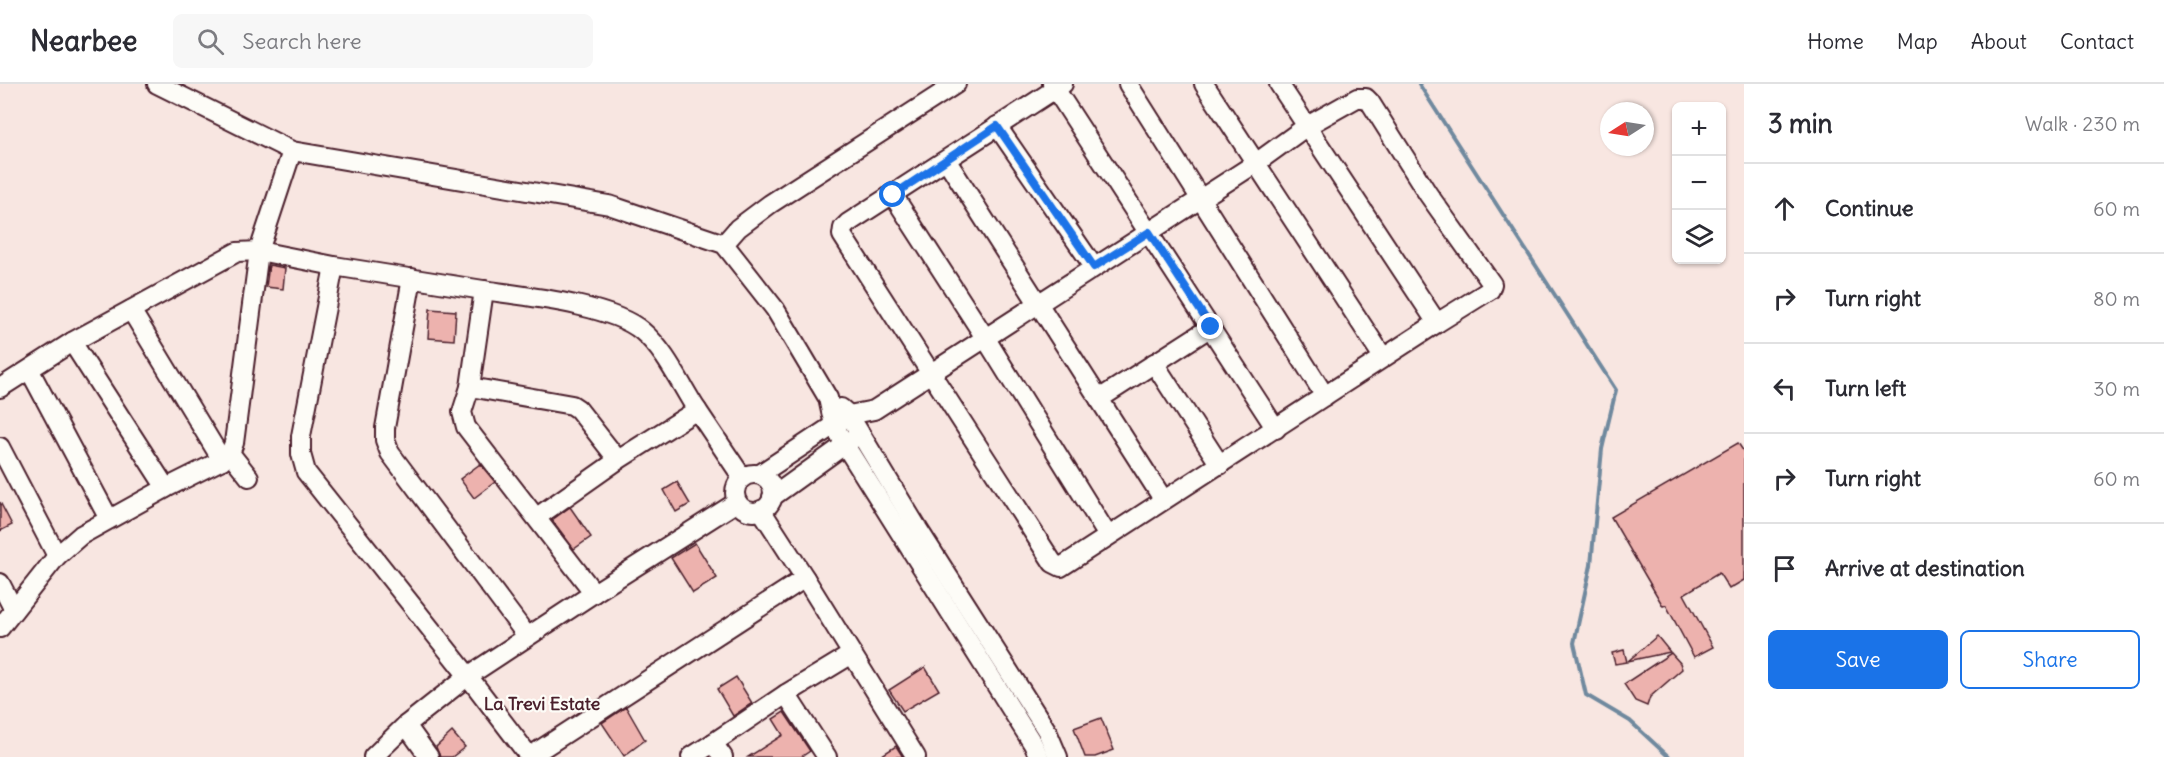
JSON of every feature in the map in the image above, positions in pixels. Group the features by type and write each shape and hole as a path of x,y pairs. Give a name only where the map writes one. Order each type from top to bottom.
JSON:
{"street":[{"path":"157,84 292,151 609,205 724,244 775,309 842,420 861,434 918,530 1047,731 1058,757"},
{"path":"724,244 738,228 770,204 956,84"},
{"path":"1128,84 1325,396"},
{"path":"1204,84 1383,357"},
{"path":"1279,84 1437,323"},
{"path":"874,410 861,434 767,504 752,512 743,509 737,502 734,493 736,484 842,420 874,410 930,374 986,339 1039,302 1149,232 1199,199 1256,163 1307,126 1343,104 1357,98 1366,98 1428,194 1489,278 1492,284 1490,290 1383,357 1276,429 1220,465 1164,499 1071,563 1061,567 1053,563 930,374 842,235 843,228 1056,86 1149,232 1276,429"},
{"path":"997,126 1094,267"},
{"path":"0,628 57,556 81,534 226,457 234,443 259,251 292,151"},
{"path":"947,160 1164,499"},
{"path":"893,195 986,339 1108,536"},
{"path":"0,388 30,371 72,342 237,252 259,251 334,266 546,299 626,320 642,330 656,346 697,410 751,476 767,479 772,488 767,504 805,578 916,757"},
{"path":"334,266 301,436 301,454 306,471 529,757 805,578"},
{"path":"412,279 385,428 385,440 390,453 527,636"},
{"path":"484,290 470,387 462,412 466,427 594,593"},
{"path":"131,310 226,457 249,477"},
{"path":"1099,399 1211,327"},
{"path":"72,342 166,488"},
{"path":"1154,363 1220,465"},
{"path":"30,371 109,519"},
{"path":"470,387 572,405 618,460"},
{"path":"537,517 618,460 697,410"},
{"path":"842,420 845,445 1036,750 1047,731"},
{"path":"0,447 57,556"},
{"path":"372,757 406,725 468,676 737,502"},
{"path":"0,583 14,610"},
{"path":"691,757 718,750 786,694 852,654"},
{"path":"786,694 826,757"},
{"path":"406,725 429,757"}],"building":[{"path":"269,265 285,268 283,289 266,287"},
{"path":"430,309 456,311 454,340 428,338"},
{"path":"1738,443 1744,452 1744,580 1729,589 1719,573 1684,594 1713,647 1694,657 1666,605 1663,606 1611,517"},
{"path":"480,464 495,482 474,498 460,479"},
{"path":"677,482 690,504 676,512 664,490"},
{"path":"0,502 12,525 0,531"},
{"path":"570,507 591,537 574,549 552,520"},
{"path":"695,543 717,578 693,593 671,558"},
{"path":"1657,636 1670,652 1628,661"},
{"path":"1624,650 1627,662 1615,664 1612,653"},
{"path":"1671,653 1682,669 1650,697 1647,706 1635,701 1624,684"},
{"path":"925,667 939,690 903,711 889,690"},
{"path":"736,677 752,703 733,716 717,689"},
{"path":"626,707 645,740 624,756 602,723"},
{"path":"784,712 810,751 801,757 748,757 783,735 773,719"},
{"path":"1101,718 1114,750 1095,757 1085,757 1074,728"},
{"path":"452,732 465,747 452,757 440,757 436,747"},
{"path":"896,746 903,757 879,757"}],"waterway":[{"path":"1419,84 1616,390 1602,449 1591,565 1574,643 1586,695 1630,721 1669,757"}],"district":[{"name":"La Trevi Estate","path":"542,704"}],"route":[{"path":"893,195 997,126 1094,267 1149,232 1211,327"}]}
